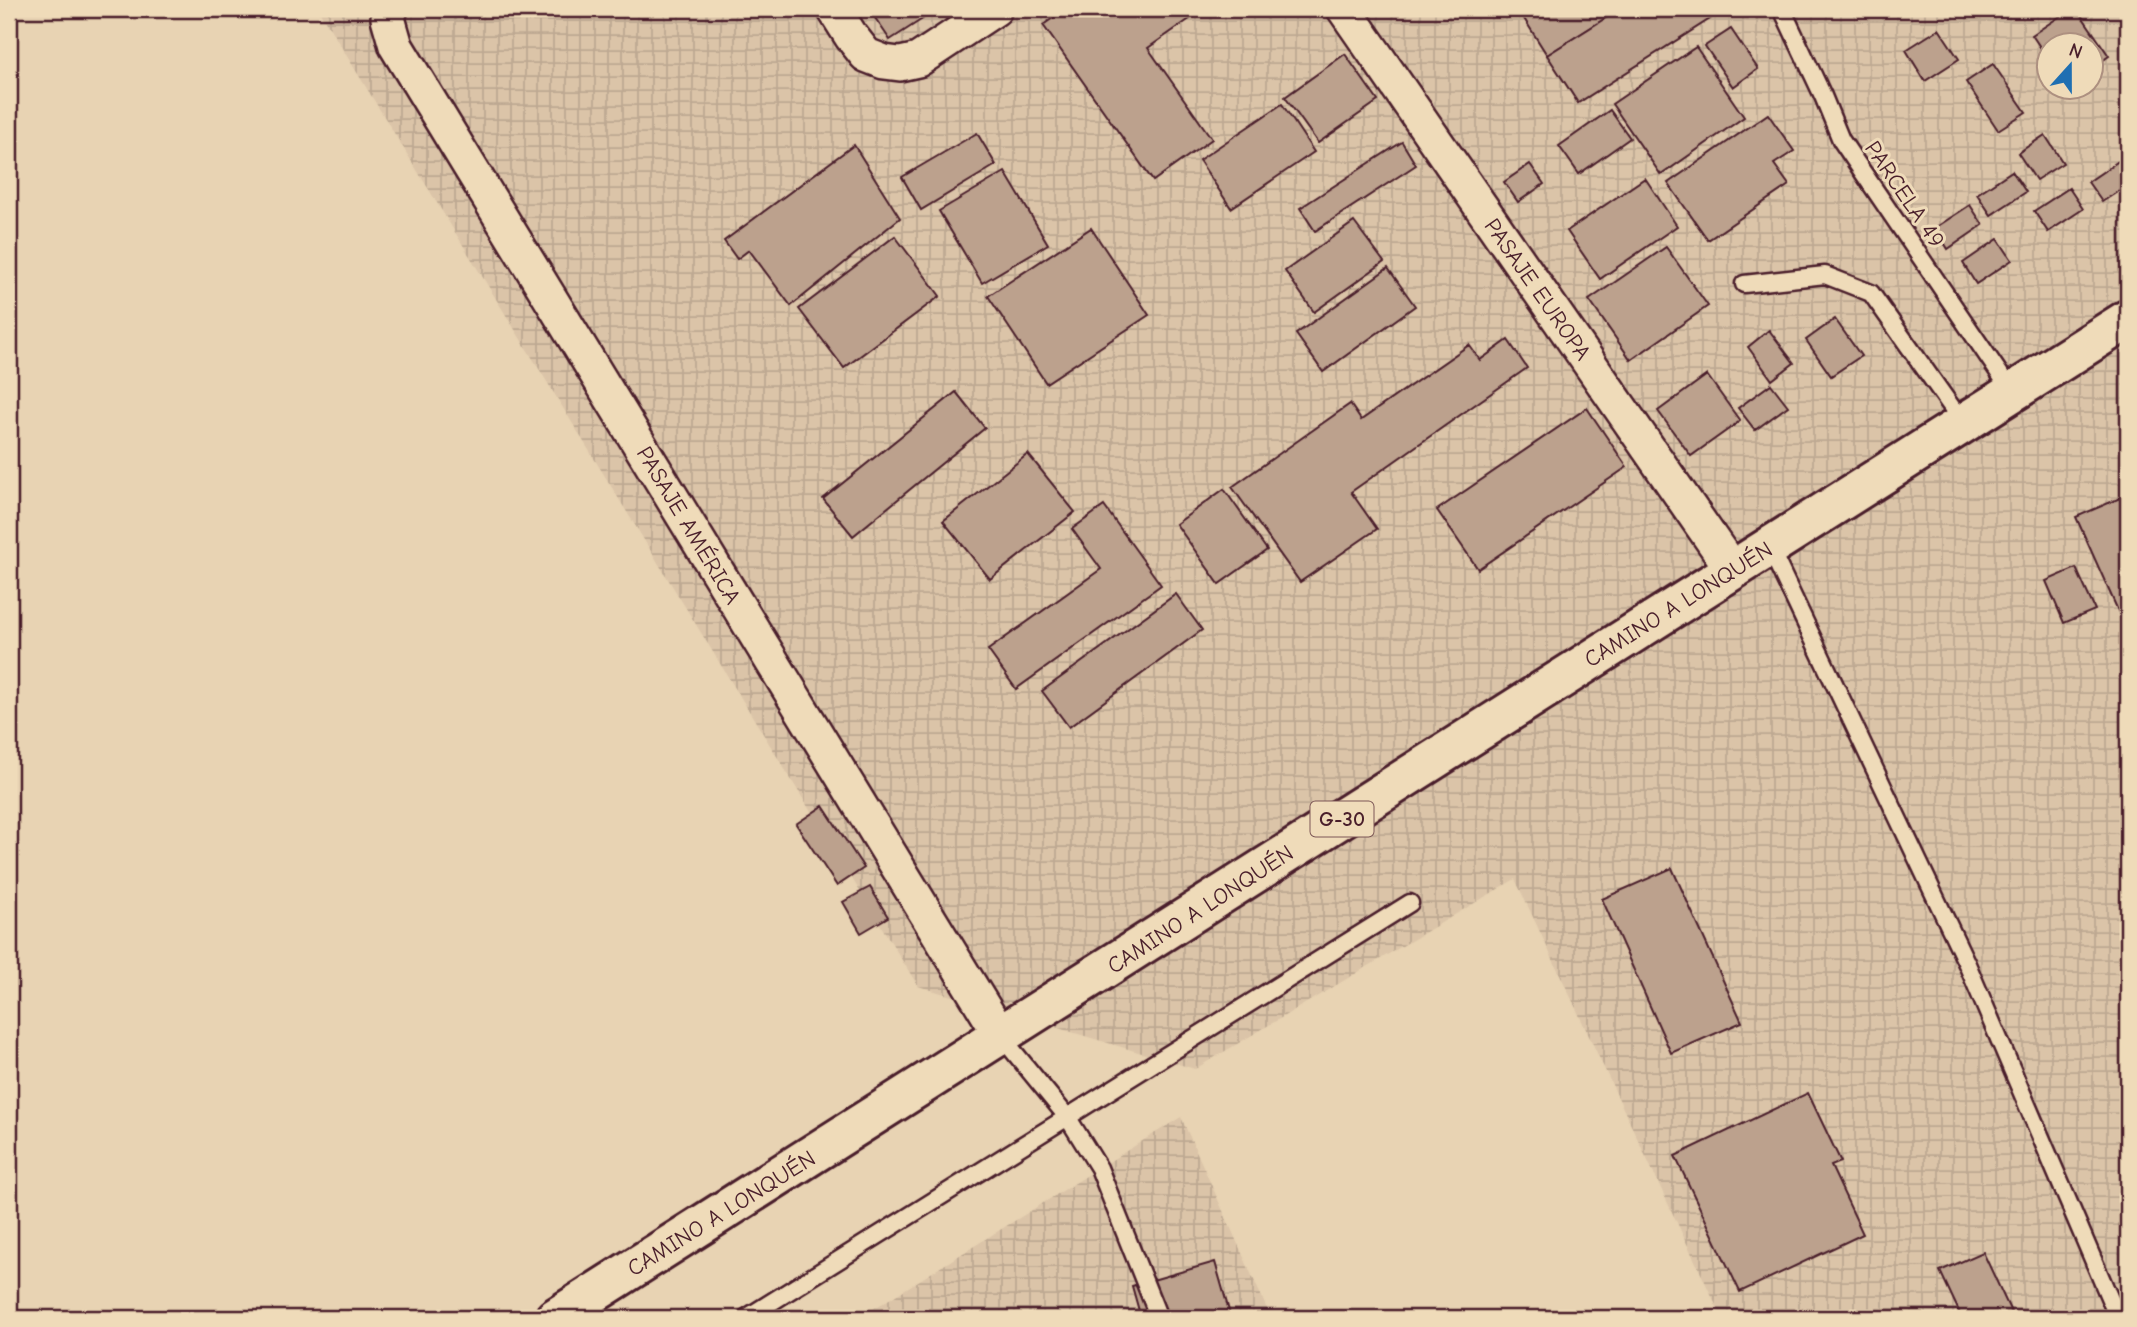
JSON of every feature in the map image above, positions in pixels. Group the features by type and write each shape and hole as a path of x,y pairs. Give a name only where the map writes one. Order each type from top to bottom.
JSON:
{"main road":[{"name":"CAMINO A LONQUÉN","path":"555,1318 2128,319"}],"street":[{"path":"834,9 850,36 866,55 884,62 900,64 918,60 995,9"},
{"name":"PASAJE EUROPA","path":"1344,9 1732,569"},
{"name":"PASAJE AMÉRICA","path":"387,12 396,46 1002,1036"}],"lane":[{"name":"PARCELA 49","path":"1782,9 1841,140 2012,392"},
{"path":"1744,284 1825,275 1871,293 1963,423"},
{"path":"1769,546 1967,964 2118,1318"},
{"path":"746,1318 1410,903"},
{"path":"1002,1036 1068,1118 1098,1168 1159,1318"}],"shaded area":[{"path":"318,9 2128,9 2128,1318 1722,1318 1515,879 1195,1069 918,986"},
{"path":"1181,1117 1271,1318 859,1318 1099,1168"}],"building":[{"path":"869,9 938,9 890,40"},
{"path":"1066,9 1204,9 1148,48 1212,139 1153,181 1043,25"},
{"path":"1518,9 1620,9 1547,55"},
{"path":"1620,9 1724,10 1578,103 1547,55"},
{"path":"2071,9 2077,9 2093,32 2036,32"},
{"path":"1731,29 1758,69 1733,87 1705,46"},
{"path":"1939,29 1959,59 1925,81 1906,50"},
{"path":"1696,47 1744,117 1661,175 1612,104"},
{"path":"1345,54 1378,101 1318,143 1285,97"},
{"path":"1993,64 2026,112 1998,130 1966,82"},
{"path":"1282,104 1314,152 1231,208 1199,160"},
{"path":"1610,110 1630,138 1579,174 1559,146"},
{"path":"1768,114 1794,151 1774,164 1789,185 1708,240 1668,183"},
{"path":"977,133 996,165 921,210 902,177"},
{"path":"2045,135 2063,163 2036,180 2018,153"},
{"path":"1402,142 1416,165 1315,231 1300,208"},
{"path":"854,145 900,218 791,306 749,250 737,259 724,241"},
{"path":"2123,158 2128,166 2128,185 2102,202 2088,182"},
{"path":"1530,164 1544,184 1518,202 1504,182"},
{"path":"2012,171 2026,192 1991,215 1977,194"},
{"path":"1005,172 1048,244 982,283 939,211"},
{"path":"1645,178 1677,226 1600,279 1567,231"},
{"path":"2069,188 2083,209 2048,232 2034,211"},
{"path":"1970,205 1983,225 1948,249 1935,228"},
{"path":"1354,222 1384,262 1314,312 1285,271"},
{"path":"1091,228 1149,315 1046,383 988,296"},
{"path":"895,236 940,296 844,368 799,309"},
{"path":"1998,239 2012,260 1976,284 1963,263"},
{"path":"1666,247 1708,306 1631,360 1589,300"},
{"path":"1388,268 1415,306 1323,372 1296,334"},
{"path":"1835,319 1861,356 1831,376 1806,340"},
{"path":"1769,330 1794,363 1772,380 1748,347"},
{"path":"1508,340 1527,368 1351,492 1377,529 1300,582 1232,487 1350,404 1361,420 1469,345 1480,360"},
{"path":"1707,375 1740,421 1691,456 1658,411"},
{"path":"1771,384 1788,406 1755,430 1738,408"},
{"path":"956,392 985,428 853,536 823,499"},
{"path":"1587,408 1627,467 1478,569 1437,510"},
{"path":"1028,454 1075,512 990,579 943,521"},
{"path":"1224,489 1267,550 1219,584 1176,524"},
{"path":"2120,498 2128,515 2128,633 2076,517"},
{"path":"1104,506 1161,585 1016,689 988,650 1101,569 1072,529"},
{"path":"2076,568 2095,610 2064,623 2046,581"},
{"path":"1176,594 1202,630 1069,727 1042,691"},
{"path":"823,806 864,868 837,886 796,824"},
{"path":"1672,868 1742,1022 1671,1053 1602,899"},
{"path":"870,887 888,917 861,933 843,902"},
{"path":"1808,1093 1841,1162 1831,1166 1863,1234 1740,1292 1675,1156"},
{"path":"1983,1252 2011,1312 1996,1318 1962,1318 1940,1271"},
{"path":"1215,1262 1231,1318 1141,1318 1132,1286"}]}
